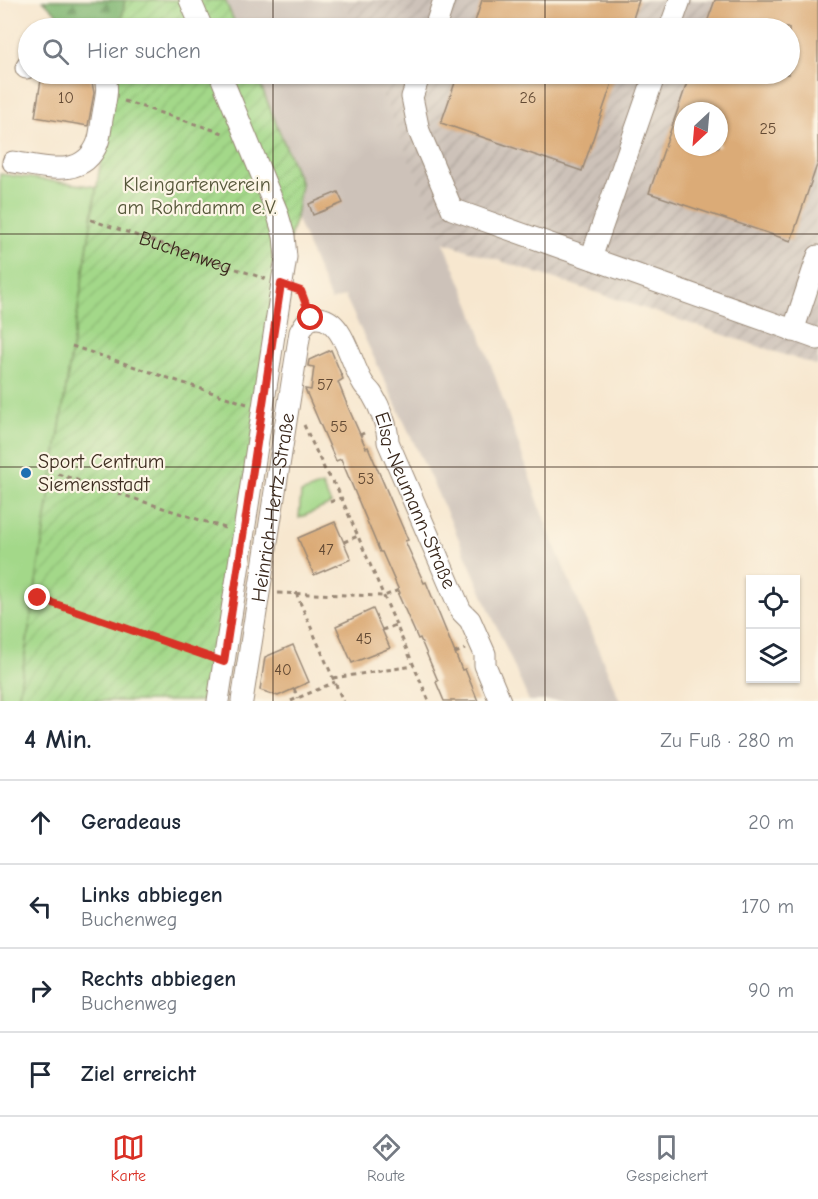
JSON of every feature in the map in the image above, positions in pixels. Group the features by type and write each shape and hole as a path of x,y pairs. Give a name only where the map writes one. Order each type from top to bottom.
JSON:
{"street":[{"path":"190,0 198,18"},
{"path":"438,18 444,0"},
{"path":"674,18 680,0"},
{"path":"13,162 61,170 76,166 86,160 98,142 106,84"},
{"path":"218,701 286,257 284,236 277,212 224,84"},
{"path":"416,84 412,96 419,130 452,209 818,339"},
{"path":"591,258 652,84"},
{"path":"793,331 818,256"},
{"name":"Heinrich-Hertz-Straße","path":"242,701 300,332 311,318"},
{"name":"Elsa-Neumann-Straße","path":"311,318 324,318 336,326 363,384 372,395 388,431 388,442 461,611 470,620 485,654 485,665 500,701"}],"path":[{"path":"122,100 246,141"},
{"name":"Buchenweg","path":"92,220 301,291 311,318"},
{"path":"72,346 262,409"},
{"path":"304,425 341,498 429,701"},
{"path":"360,435 368,431"},
{"path":"58,474 243,534"},
{"path":"330,502 341,498"},
{"path":"344,542 358,536"},
{"path":"278,593 384,596 399,590"},
{"path":"296,593 343,701"},
{"path":"38,598 224,662"},
{"path":"382,630 396,625"},
{"path":"455,653 465,650"},
{"path":"291,701 334,680 414,666"},
{"path":"294,689 298,698"}],"shaded area":[{"path":"225,0 342,0 350,18 233,18"},
{"path":"342,0 818,0 818,366 443,242 377,84 800,84 800,18 350,18"},
{"path":"260,84 377,84 471,307 548,530 620,701 529,701 454,528 345,296 331,301 296,217 301,184"}],"green space":[{"path":"43,0 125,0 122,18 61,18"},
{"path":"125,0 225,0 233,18 122,18"},
{"name":"Kleingartenverein am Rohrdamm e.V.","path":"112,84 260,84 301,184 296,217 275,287 213,701 18,701"},
{"name":"Sport Centrum Siemensstadt","path":"0,174 97,187 18,701 0,701"},
{"path":"322,485 331,504 299,518 301,493"}],"building":[{"path":"482,0 639,0 633,18 476,18"},
{"path":"715,0 818,0 818,162 791,241 649,193 674,120 674,156 728,156 728,102 680,102 687,84 800,84 800,18 709,18"},
{"path":"40,84 92,84 94,93 88,126 35,117"},
{"path":"455,84 612,84 582,171 441,123"},
{"path":"338,192 343,203 313,215 309,204"},
{"path":"331,350 343,379 338,382 348,407 366,448 368,447 408,540 405,541 424,583 426,582 462,670 465,669 478,701 444,701 420,638 418,639 398,594 400,593 341,459 336,461 305,389 311,390 314,367 308,366 309,360"},
{"path":"335,522 351,559 314,575 298,538"},
{"path":"373,609 390,648 352,663 336,626"},
{"path":"293,645 309,682 278,696 260,690 265,657"}],"place":[{"name":"Sport Centrum Siemensstadt","path":"26,473"}],"route":[{"path":"38,598 224,662 281,284 301,291 311,318"}]}
